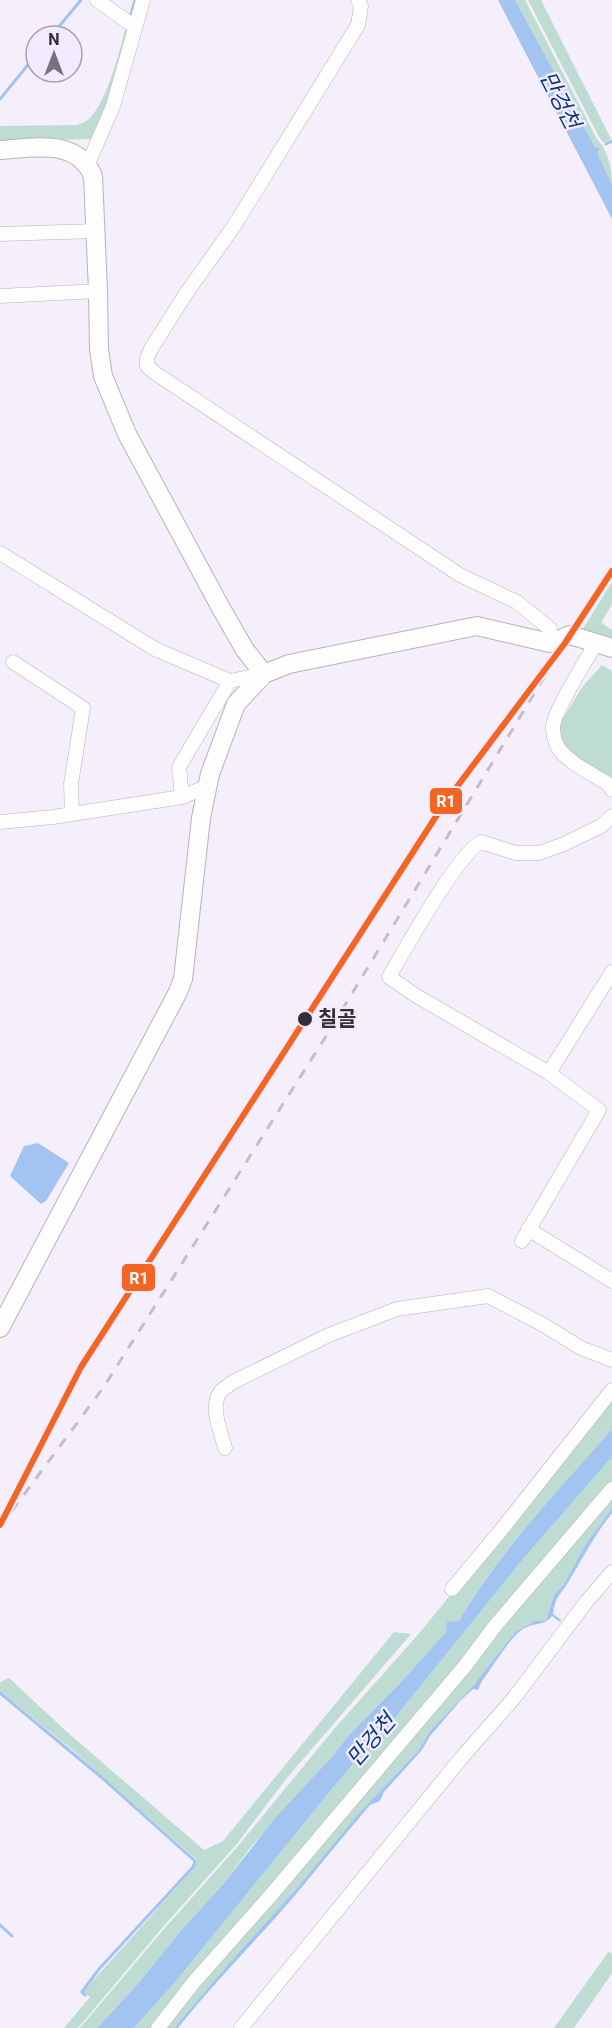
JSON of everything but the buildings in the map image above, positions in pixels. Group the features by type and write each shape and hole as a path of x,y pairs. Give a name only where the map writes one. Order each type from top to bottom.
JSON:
{"street":[{"path":"97,0 135,27"},
{"path":"88,164 113,106 142,0"},
{"path":"358,0 361,6 358,25 234,226 185,295 151,349 147,358 147,366 460,575 517,602 550,629"},
{"path":"0,150 65,149 88,164 93,176 100,363 103,376 127,434 222,610 245,650 264,674"},
{"path":"0,234 96,231"},
{"path":"0,296 98,291"},
{"path":"0,553 155,649 230,681 264,674 290,664 477,626 550,643 570,635 604,646 557,712 553,726 554,737 568,759 609,784 612,790"},
{"path":"14,662 83,708 71,784 72,814"},
{"path":"0,1328 178,992 183,979 201,818 210,774 236,704 264,674"},
{"path":"182,797 179,767 230,681"},
{"path":"0,822 72,814 182,797 208,786"},
{"path":"612,816 601,826 539,853 516,853 481,842 473,846 453,872 389,977 415,995 549,1073 599,1110 525,1235 612,1281"},
{"path":"549,1073 612,972"},
{"path":"225,1448 215,1408 221,1391 232,1382 329,1335 398,1309 488,1296 542,1324 581,1348 612,1360"},
{"path":"452,1589 612,1390"},
{"path":"158,2028 194,1982 451,1683 495,1626 612,1489"},
{"path":"241,2028 463,1756 514,1698 612,1572"}],"green space":[{"path":"515,0 525,0 607,154 612,184 596,152 599,147 595,147"},
{"path":"528,0 541,0 611,139 604,143 599,137"},
{"path":"126,26 129,28 110,100 102,112 95,139 0,141 0,126 77,125 89,119 102,101"},
{"path":"612,582 612,604 602,621 612,630 612,643 582,630"},
{"path":"602,665 612,671 612,780 571,754 560,740 560,723 583,686"},
{"path":"612,1399 612,1429 511,1546 492,1570 459,1621 447,1623 446,1632 348,1736 250,1848 224,1883 136,1986 97,2028 80,2028 238,1846 335,1728 416,1637"},
{"path":"612,1457 612,1486 156,2028 134,2028 176,1981 331,1790 360,1756 373,1745 524,1558"},
{"path":"612,1491 612,1508 585,1545 564,1584 554,1595 546,1620 534,1621 515,1632 472,1687 430,1731 418,1751 358,1814 297,1888 174,2028 160,2028"},
{"path":"394,1632 411,1634 286,1779 236,1845 78,2028 64,2028 90,1997 83,1992 193,1869 197,1860 70,1748 0,1691 0,1682 9,1678 67,1732 204,1850 223,1841"},
{"path":"609,1951 612,1954 612,1973 574,2028 554,2028"}],"water":[{"name":"만겅천","path":"498,0 515,0 595,147 600,148 597,153 612,184 612,219"},
{"path":"38,1143 69,1163 46,1201 41,1204 10,1176 24,1146"},
{"name":"만겅천","path":"612,1429 612,1457 524,1558 373,1745 360,1756 331,1790 176,1981 134,2028 97,2028 224,1883 276,1817 446,1632 447,1622 459,1621 511,1545"},
{"path":"612,1508 612,1513 557,1599 553,1614 561,1620 560,1622 552,1616 545,1622 523,1629 518,1633 501,1653 478,1690 473,1689 461,1700 430,1736 422,1750 384,1792 380,1801 370,1805 282,1910 178,2028 174,2028 297,1888 358,1814 418,1751 430,1731 472,1687 515,1632 534,1621 546,1620 554,1595 564,1584 585,1545"}],"waterway":[{"path":"61,24 81,0"},
{"path":"129,17 135,0"},
{"path":"0,99 24,70"},
{"path":"606,144 612,141"},
{"path":"0,1693 101,1777 195,1861 193,1867 99,1969 82,1992 85,1995"},
{"path":"0,1925 12,1936"}],"railway":[{"path":"0,1527 103,1388 328,1033 565,643"}],"transit line":[{"name":"R1","path":"0,1525 81,1367 444,804 565,643 612,571"}],"place":[{"name":"칠골","path":"305,1019"}]}
